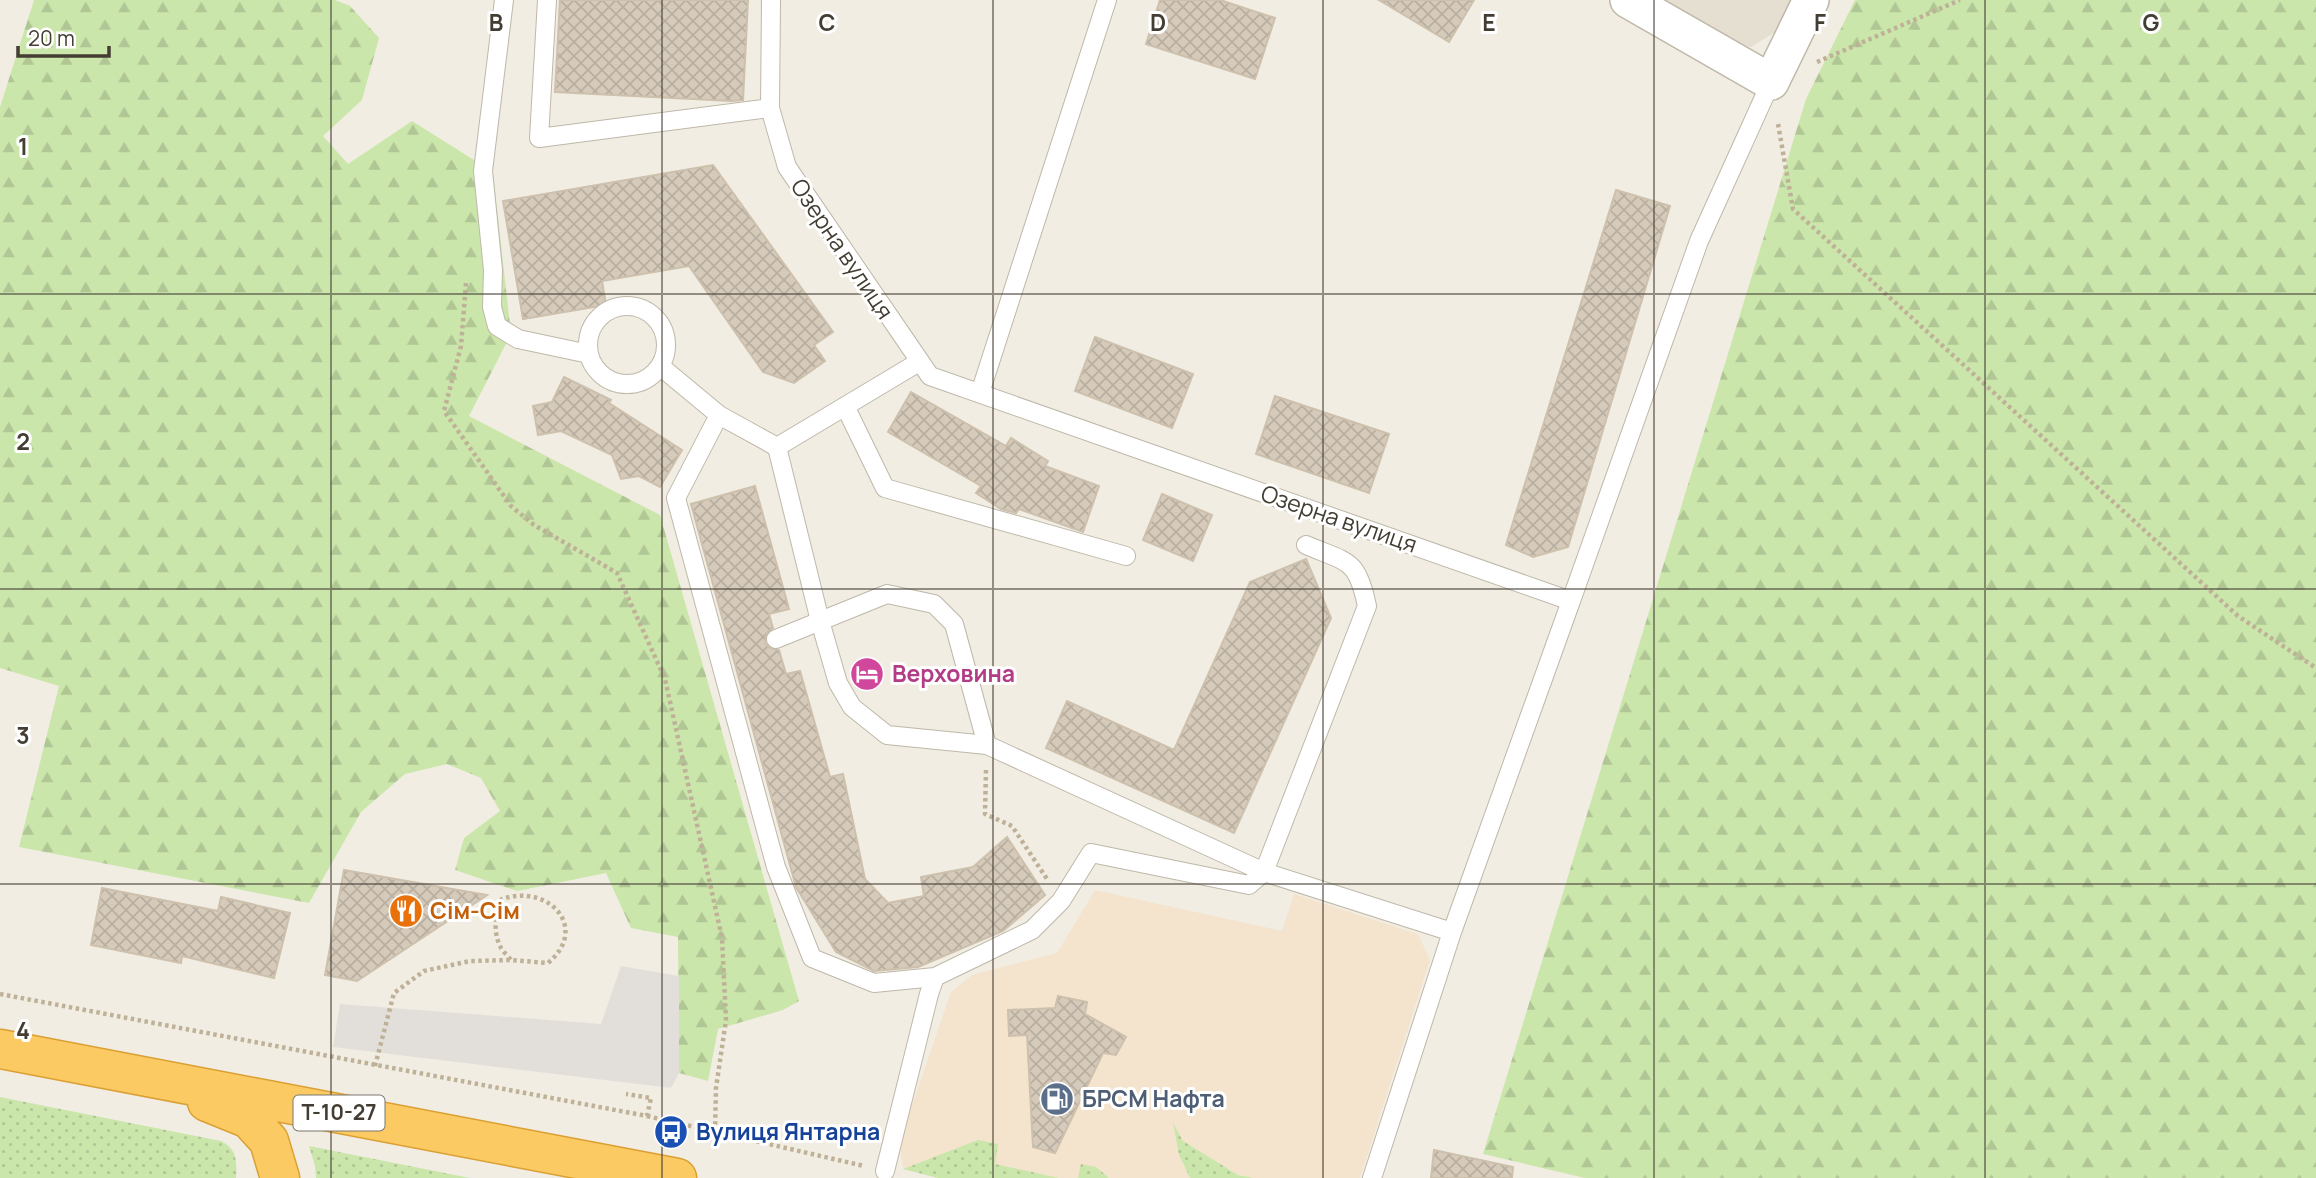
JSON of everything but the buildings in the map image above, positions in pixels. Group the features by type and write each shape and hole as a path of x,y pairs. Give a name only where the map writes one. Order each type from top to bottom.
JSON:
{"highway":[{"name":"Т-10-27","path":"0,1049 677,1178"},
{"path":"147,1077 249,1119 269,1141 280,1178"}],"street":[{"path":"1628,0 1771,82 1811,0"}],"lane":[{"path":"504,0 483,171 494,270 492,307 497,326 518,338 589,354"},
{"path":"547,0 539,138 771,108"},
{"name":"Озерна вулиця","path":"771,0 771,108 787,167 930,376 1571,601"},
{"path":"980,393 1107,0"},
{"path":"1372,1178 1452,932 1699,241 1771,82"},
{"path":"622,306 635,307 656,319 666,342 665,355 660,366 651,376 640,382 614,382 603,376 594,366 589,354 588,341 592,328 610,310 622,306"},
{"path":"777,447 919,362"},
{"path":"660,366 719,415 777,447 838,683 852,707 887,735 987,745 1264,872 1452,932"},
{"path":"845,406 885,488 1126,556"},
{"path":"719,415 676,498 726,657 776,867 813,958 874,983 935,977 1032,930 1061,901 1091,853 1249,885 1264,872 1367,606 1362,582 1352,564 1306,545"},
{"path":"776,639 887,594 934,604 954,624 978,720 987,745"},
{"path":"886,1171 935,977"}],"path":[{"path":"1960,0 1771,82 1793,209 2238,615 2316,668"},
{"path":"466,279 461,346 444,411 511,506 534,525 617,573 665,679 722,938 726,1020 716,1088 715,1131"},
{"path":"987,745 985,814 1012,825 1061,901"},
{"path":"375,1066 394,993 424,971 470,961 548,963 558,954 566,939 563,921 556,908 540,898 516,894 502,899 496,922 499,944 511,960"},
{"path":"0,994 647,1116 886,1171"},
{"path":"626,1094 651,1098 647,1116"}],"shaded area":[{"path":"1655,0 1793,0 1779,30 1751,47 1724,41"},
{"path":"1095,890 1282,931 1294,894 1418,934 1430,960 1360,1178 1254,1178 1238,1175 1183,1141 1179,1155 1190,1178 938,1178 903,1169 899,1143 951,992 972,975 1057,953"},
{"path":"621,966 679,976 679,1073 671,1088 333,1047 340,1004 601,1024"}],"green space":[{"path":"34,0 335,0 350,6 379,38 362,100 323,136 348,164 412,121 493,172 511,334 469,416 660,515 799,1001 783,1010 718,1029 708,1081 679,1073 678,937 631,928 606,873 517,891 455,870 464,838 500,811 481,778 447,764 405,774 361,812 309,903 19,847 59,686 0,668 0,107"},
{"path":"1855,0 2316,0 2316,1178 1585,1178 1483,1154 1806,99"},
{"path":"0,1097 221,1141 235,1156 236,1178 0,1178"},
{"path":"1173,1123 1183,1141 1238,1175 1254,1178 1190,1178 1179,1155"},
{"path":"978,1140 998,1144 995,1164 1059,1178 938,1178 903,1169"},
{"path":"309,1146 470,1178 316,1178"},
{"path":"1081,1164 1096,1167 1109,1178 1078,1178"}],"place":[{"name":"Верховина","path":"867,674"},
{"name":"Сім-Сім","path":"406,911"},
{"name":"БРСМ Нафта","path":"1057,1099"},
{"name":"Вулиця Янтарна","path":"671,1132"}]}
